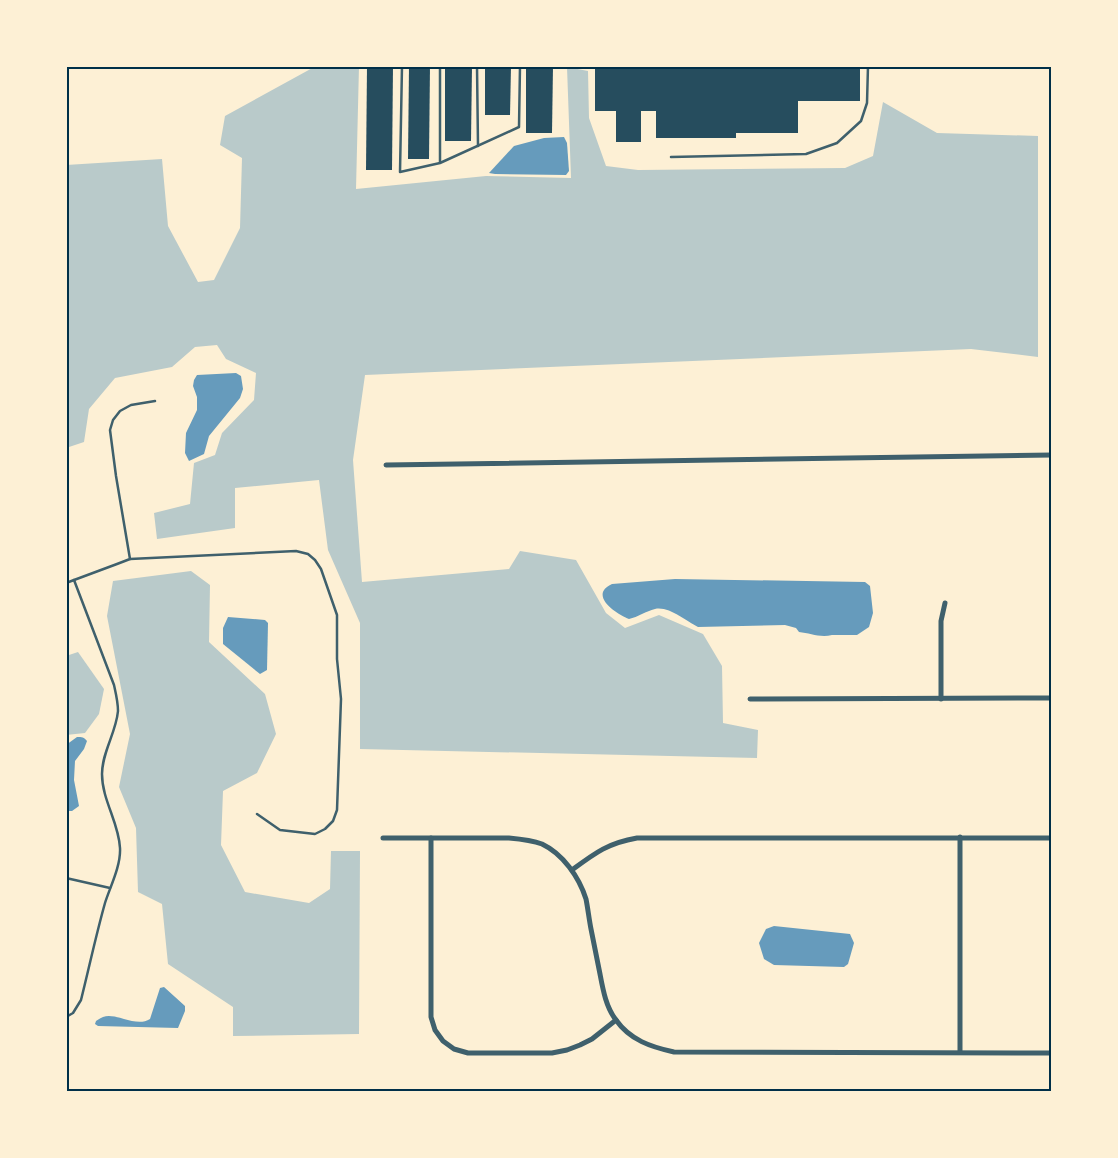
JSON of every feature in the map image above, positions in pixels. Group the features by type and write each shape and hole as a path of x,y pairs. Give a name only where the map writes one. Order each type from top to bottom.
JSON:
{"street":[{"path":"386,465 1052,455"},
{"path":"941,699 941,621 945,603"},
{"path":"750,698 1052,698"},
{"path":"960,837 960,1052"},
{"path":"383,838 508,838 542,844 557,854 572,870 580,883 586,899 604,992 609,1007 616,1020 625,1030 640,1042 655,1048 674,1052 1052,1053"},
{"path":"431,838 431,1017 435,1030 443,1041 454,1049 468,1053 552,1053 567,1050 592,1039 616,1020"},
{"path":"572,870 606,846 621,840 637,838 1052,838"}],"lane":[{"path":"402,66 400,172 440,163 519,127 520,66"},
{"path":"440,66 440,163"},
{"path":"477,66 478,146"},
{"path":"670,157 806,154 838,143 861,121 867,103 868,66"},
{"path":"130,559 110,430 113,420 120,411 131,405 155,401"},
{"path":"66,583 130,559 296,551 308,554 315,560 321,569 337,615 337,659 342,699 337,810 333,821 325,829 315,834 280,830 257,814"},
{"path":"66,1017 73,1013 81,1000 105,905 120,858 118,836 104,791 102,775 104,757 116,722 118,711 117,698 114,685 74,580"},
{"path":"66,878 110,888"}],"shaded area":[{"path":"316,66 359,66 356,189 486,176 571,178 567,67 588,71 589,118 606,166 638,170 845,168 873,156 883,102 937,133 1038,136 1038,357 971,349 365,375 353,460 362,582 509,569 520,551 576,560 606,613 625,628 659,615 703,634 722,666 723,723 758,730 757,758 360,749 360,623 328,550 319,480 235,488 235,528 157,539 154,513 190,504 194,463 215,455 222,433 254,400 256,373 226,359 217,345 195,347 172,367 115,378 89,409 84,442 66,448 66,165 162,159 168,226 198,282 214,280 240,228 242,158 220,145 225,116"},
{"path":"191,571 210,585 209,642 265,694 276,734 257,773 223,791 221,845 245,892 309,903 330,889 331,851 360,851 359,1034 233,1036 233,1007 168,964 162,904 138,892 136,828 119,787 130,734 107,616 113,581"},
{"path":"78,652 104,689 99,714 85,733 66,735 66,656"}],"water":[{"path":"564,137 567,143 569,171 566,175 489,173 514,146 544,138"},
{"path":"236,373 241,376 243,389 240,398 209,436 204,454 189,461 185,453 186,433 197,410 197,397 193,386 194,380 197,375"},
{"path":"675,579 865,582 870,586 873,613 869,627 857,635 823,636 799,632 796,628 785,625 698,627 672,612 660,609 655,609 629,619 617,613 603,599 605,588 612,584"},
{"path":"228,617 265,620 268,623 267,670 260,674 223,644 223,628"},
{"path":"77,737 87,741 84,749 75,761 74,780 79,806 72,811 66,811 66,745"},
{"path":"774,926 850,934 854,943 848,964 844,967 774,965 764,959 759,943 766,929"},
{"path":"164,987 185,1006 185,1011 178,1028 98,1026 95,1024 100,1018 108,1016 139,1022 150,1019 160,988"}],"building":[{"path":"367,66 393,66 392,170 366,170"},
{"path":"409,66 430,66 429,159 408,159"},
{"path":"445,66 472,66 471,141 445,141"},
{"path":"485,66 511,66 510,115 485,115"},
{"path":"526,66 553,66 552,133 526,133"},
{"path":"595,66 860,66 860,101 798,101 798,133 736,133 736,138 656,138 656,111 641,111 641,142 616,142 616,111 595,111"}]}
